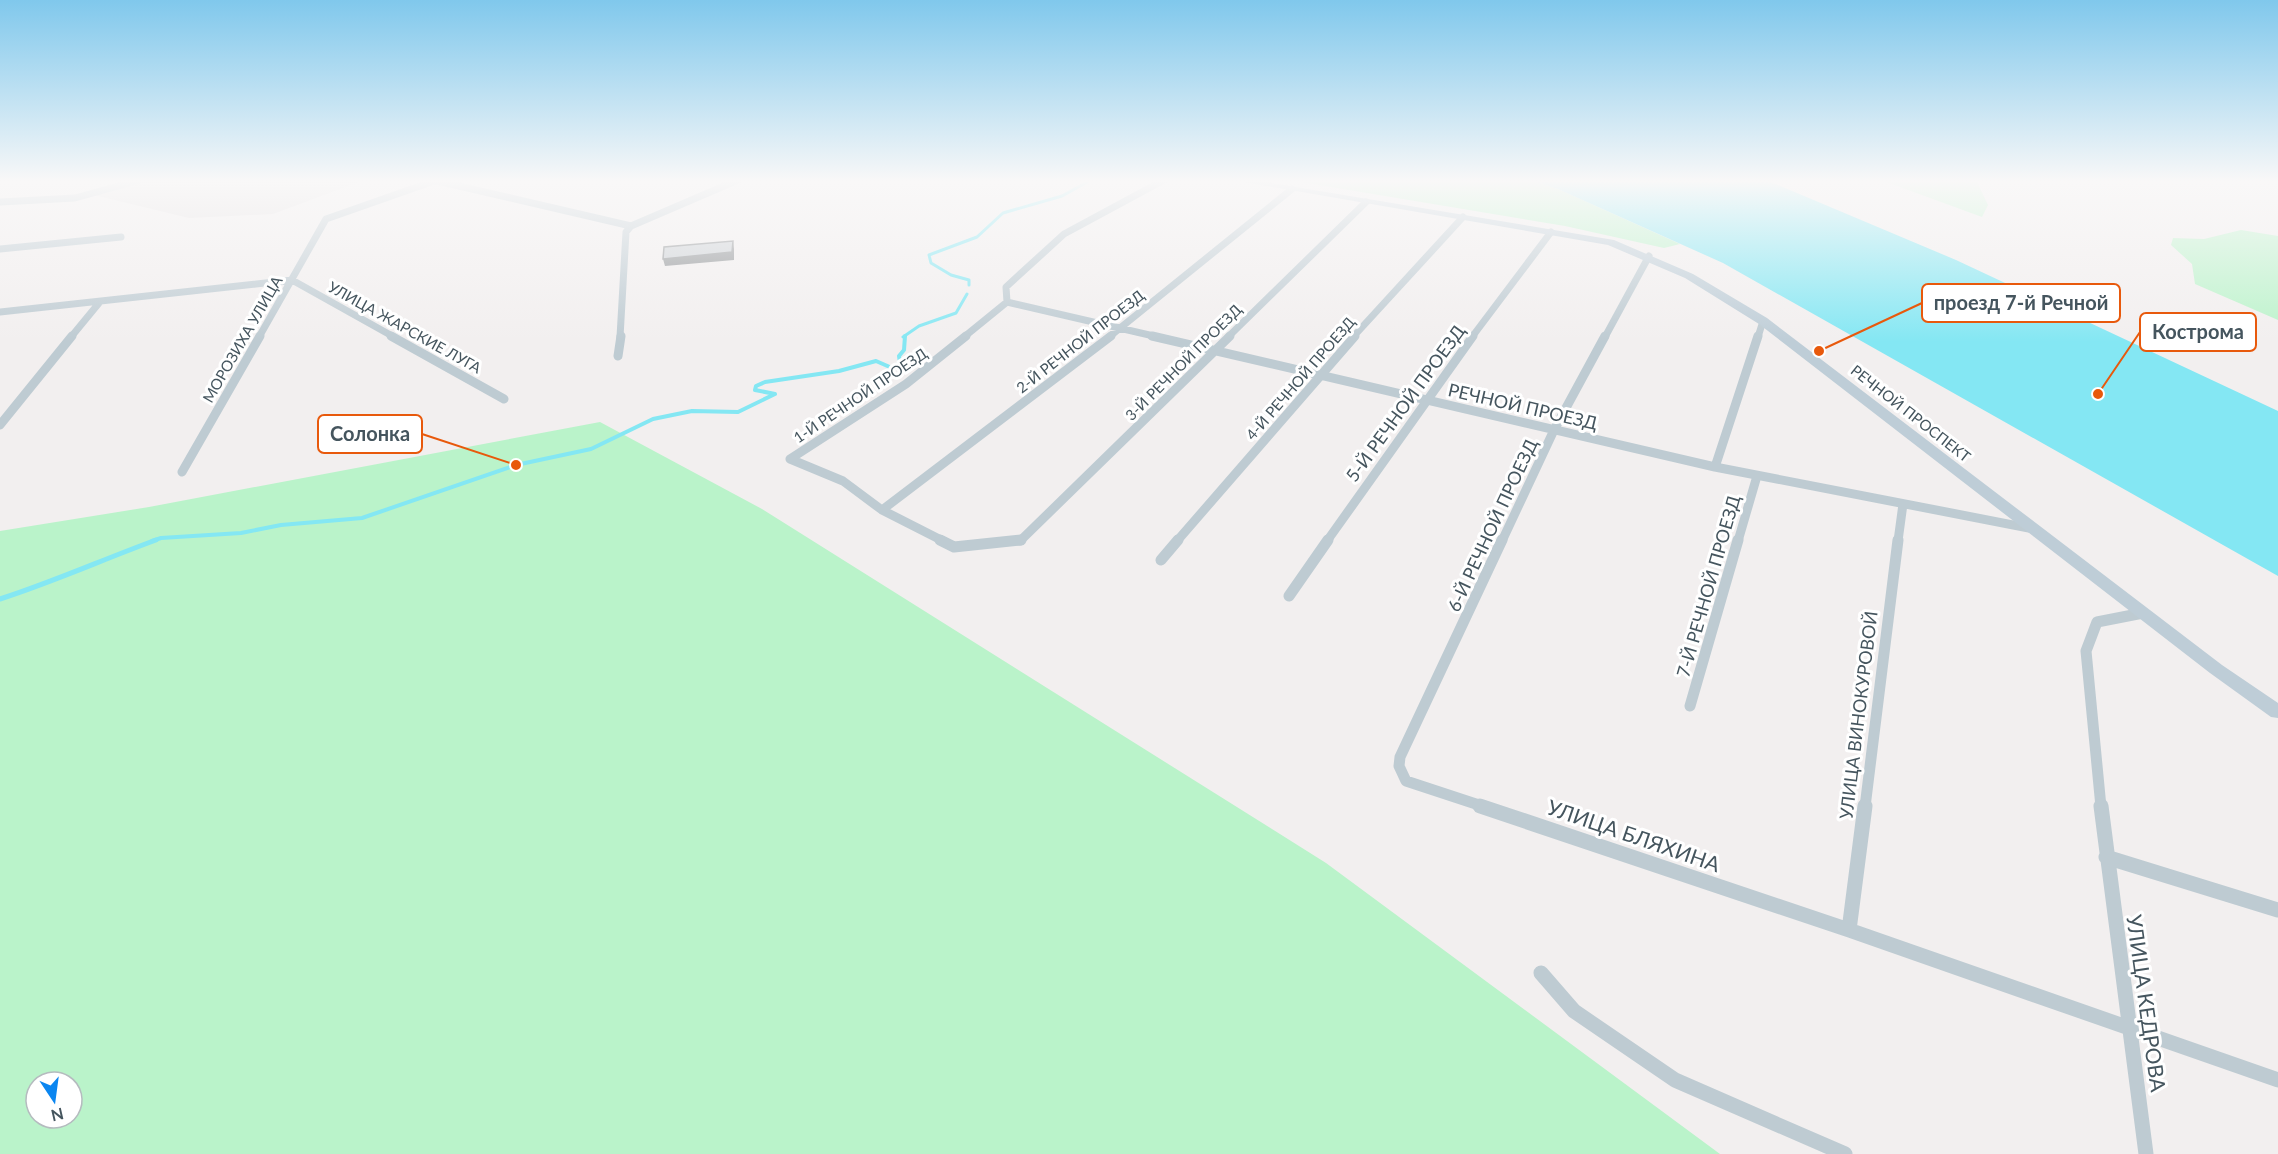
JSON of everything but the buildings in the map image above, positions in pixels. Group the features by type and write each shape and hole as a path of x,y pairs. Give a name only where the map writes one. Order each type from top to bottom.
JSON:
{"street":[{"name":"МОРОЗИХА УЛИЦА","path":"182,472 317,234"},
{"path":"618,356 623,318 626,234"},
{"name":"1-Й РЕЧНОЙ ПРОЕЗД","path":"882,510 843,482 790,459 906,384 1007,302 1006,287 1064,234"},
{"name":"2-Й РЕЧНОЙ ПРОЕЗД","path":"882,510 1120,328 1236,234"},
{"name":"3-Й РЕЧНОЙ ПРОЕЗД","path":"882,510 954,547 1019,542 1333,234"},
{"name":"4-Й РЕЧНОЙ ПРОЕЗД","path":"1161,560 1319,375 1447,234"},
{"name":"5-Й РЕЧНОЙ ПРОЕЗД","path":"1289,596 1425,400 1550,234"},
{"name":"РЕЧНОЙ ПРОСПЕКТ","path":"1562,234 1610,242 1649,256 1693,276 1763,321 2144,613 2278,712"},
{"path":"0,249 122,237"},
{"name":"6-Й РЕЧНОЙ ПРОЕЗД","path":"1406,781 1399,766 1401,757 1554,430 1649,256"},
{"path":"0,312 99,303 291,280"},
{"name":"УЛИЦА ЖАРСКИЕ ЛУГА","path":"291,280 504,399"},
{"name":"РЕЧНОЙ ПРОЕЗД","path":"1007,302 1715,467 2034,529"},
{"path":"0,425 99,303"},
{"name":"7-Й РЕЧНОЙ ПРОЕЗД","path":"1715,467 1763,321"},
{"name":"7-Й РЕЧНОЙ ПРОЕЗД","path":"1690,706 1757,476"},
{"name":"УЛИЦА ВИНОКУРОВОЙ","path":"1849,930 1903,504"},
{"name":"УЛИЦА КЕДРОВА","path":"2144,613 2097,622 2086,651 2106,857 2146,1154"},
{"name":"УЛИЦА БЛЯХИНА","path":"1406,781 1849,930 2128,1029"},
{"path":"2106,857 2278,910"},
{"path":"1541,973 1574,1011 1675,1080 1845,1154"},
{"path":"2128,1029 2278,1080"}],"green space":[{"path":"1600,234 1657,234 1680,244 1664,248"},
{"path":"2225,234 2278,236 2278,320 2195,284 2192,264 2171,245 2173,238 2204,239"},
{"path":"600,422 762,509 1326,863 1720,1154 0,1154 0,531 149,507"}],"water":[{"path":"1658,234 1894,234 1956,260 2278,411 2278,576 1723,263"}],"waterway":[{"path":"969,285 969,280 951,275 931,263 929,255 980,234"},
{"path":"903,337 919,326 956,313 967,294"},
{"path":"152,541 161,538 241,533 281,525 362,518 516,465 591,449 653,419 692,411 738,412 775,394 755,390 756,386 765,382 839,371 876,361 892,368 900,363 899,356 904,350 905,336"},
{"path":"0,599 156,540"}],"place":[{"name":"проезд 7-й Речной","path":"1819,351"},
{"name":"Кострома","path":"2098,394"},
{"name":"Солонка","path":"516,465"}]}
